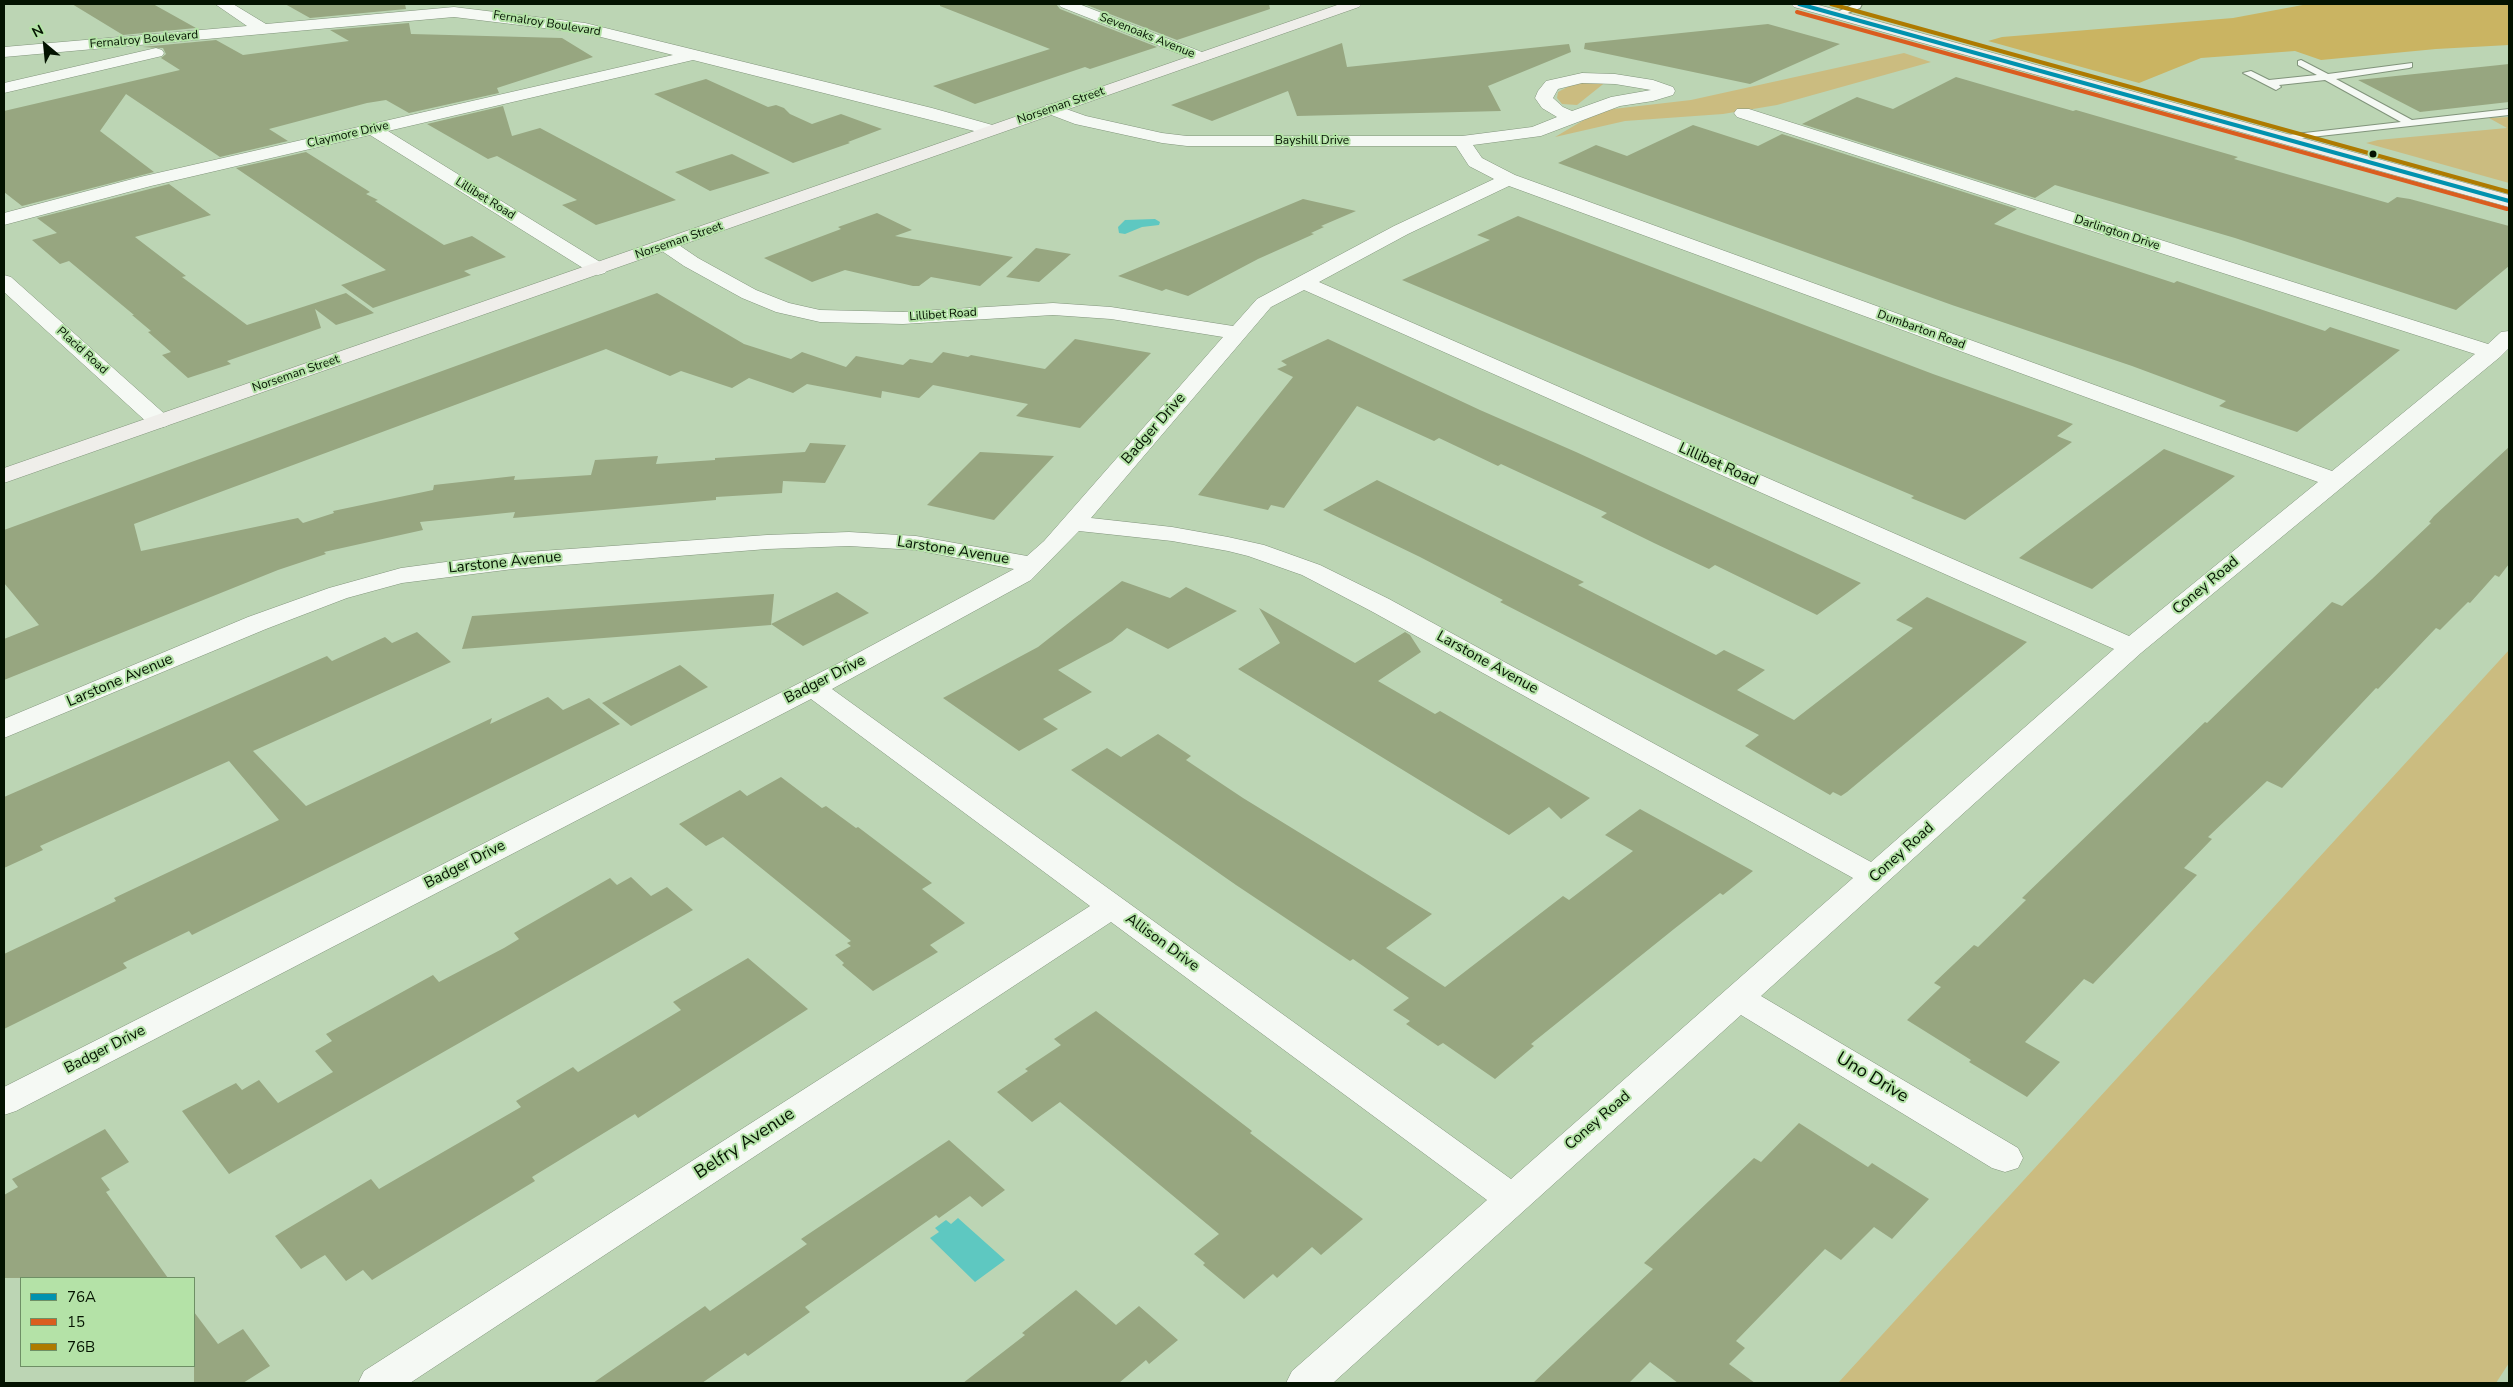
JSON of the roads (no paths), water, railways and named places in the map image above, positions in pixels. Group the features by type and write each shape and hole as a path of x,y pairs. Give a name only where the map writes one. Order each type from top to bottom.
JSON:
{"street":[{"path":"223,4 263,29"},
{"name":"Sevenoaks Avenue","path":"1066,4 1201,58"},
{"name":"Norseman Street","path":"4,476 1354,4"},
{"path":"1799,4 2509,201"},
{"name":"Fernalroy Boulevard","path":"4,52 263,29 457,8 585,28 926,112 990,130"},
{"path":"4,88 181,47 209,34"},
{"name":"Claymore Drive","path":"4,219 147,181 693,54"},
{"name":"Bayshill Drive","path":"1052,109 1080,120 1162,138 1187,141 1462,140 1535,132 1572,117 1603,104 1660,94 1667,91 1653,85 1599,77 1582,78 1552,85 1546,91 1544,98 1548,104 1572,117"},
{"name":"Darlington Drive","path":"1743,113 2492,352"},
{"name":"Lillibet Road","path":"373,129 598,269"},
{"path":"1462,140 1475,162 1508,179"},
{"name":"Badger Drive","path":"4,1102 812,687 985,597 1022,575 1073,523 1264,303 1401,230 1508,179"},
{"name":"Dumbarton Road","path":"1508,179 2334,480"},
{"name":"Lillibet Road","path":"666,245 691,262 749,294 783,308 820,316 895,318 1052,309 1130,316 1236,333"},
{"name":"Placid Road","path":"4,281 159,421"},
{"name":"Lillibet Road","path":"1303,282 2132,647"},
{"name":"Coney Road","path":"1306,1383 2132,647 2509,337"},
{"name":"Larstone Avenue","path":"1073,523 1172,534 1228,544 1255,550 1311,570 1380,605 1874,877"},
{"name":"Larstone Avenue","path":"4,729 275,616 338,592 402,576 513,561 767,542 849,539 916,543 1033,565"},
{"name":"Allison Drive","path":"812,687 1512,1199"},
{"name":"Belfry Avenue","path":"378,1383 1112,906"},
{"name":"Uno Drive","path":"1739,998 2005,1158"}],"lane":[{"path":"1837,14 1858,4"},
{"path":"2301,63 2410,123"},
{"path":"2268,83 2328,77 2409,65"},
{"path":"2248,73 2280,89"},
{"path":"2287,138 2509,112"}],"water":[{"path":"1155,219 1160,222 1159,225 1142,227 1125,234 1119,233 1118,227 1125,220"},
{"path":"958,1218 1005,1260 975,1282 930,1238 939,1232 935,1228 946,1220 951,1224"}]}
